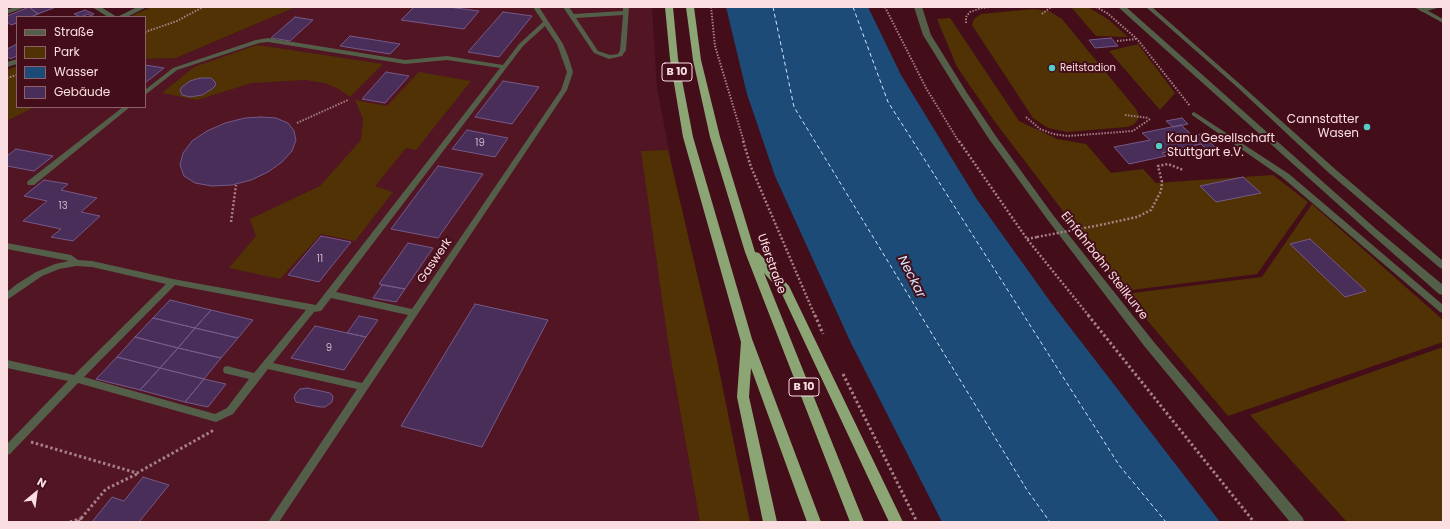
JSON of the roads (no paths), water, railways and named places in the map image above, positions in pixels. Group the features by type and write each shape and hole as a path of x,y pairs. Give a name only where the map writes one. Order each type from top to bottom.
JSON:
{"highway":[{"name":"B 10","path":"669,7 674,59 688,136 746,339 814,522"},
{"name":"Uferstraße","path":"690,7 697,60 716,137 750,252 857,522"},
{"name":"B 10","path":"750,252 785,289 896,522"},
{"name":"B 10","path":"746,339 743,397 770,522"}],"street":[{"path":"7,12 22,7"},
{"path":"96,7 111,16"},
{"path":"123,16 143,7"},
{"name":"Einfahrbahn Steilkurve","path":"918,7 927,35 963,93 992,137 1045,211 1149,344 1298,522"},
{"path":"1122,7 1150,30 1373,231 1443,291"},
{"path":"1420,9 1437,7"}],"lane":[{"name":"Gaswerk","path":"273,522 564,90 570,72 560,44 536,7"},
{"path":"566,7 572,16 596,52 609,57 622,53 626,10 572,16"},
{"path":"1149,7 1239,86 1332,171 1443,266"},
{"path":"1420,9 1443,21"},
{"path":"7,297 20,286 39,274 58,266 76,263 92,264 172,282 318,309 522,45 545,23"},
{"path":"146,92 175,69 258,41 268,40 405,62 447,58 505,67"},
{"path":"31,182 126,108"},
{"path":"1194,114 1286,176 1443,310"},
{"path":"7,246 71,258 76,263"},
{"path":"7,451 172,282"},
{"path":"330,294 414,313"},
{"path":"7,364 76,379 216,418 230,411 312,308"},
{"path":"266,365 364,387"},
{"path":"227,370 256,377"}],"water":[{"name":"Neckar","path":"726,7 868,7 901,75 976,198 1052,304 1220,522 942,522 850,341 775,176 747,94"}],"place":[{"name":"Reitstadion","path":"1052,68"},
{"name":"Cannstatter Wasen","path":"1367,127"},
{"name":"Kanu Gesellschaft Stuttgart e.V.","path":"1159,146"}]}
